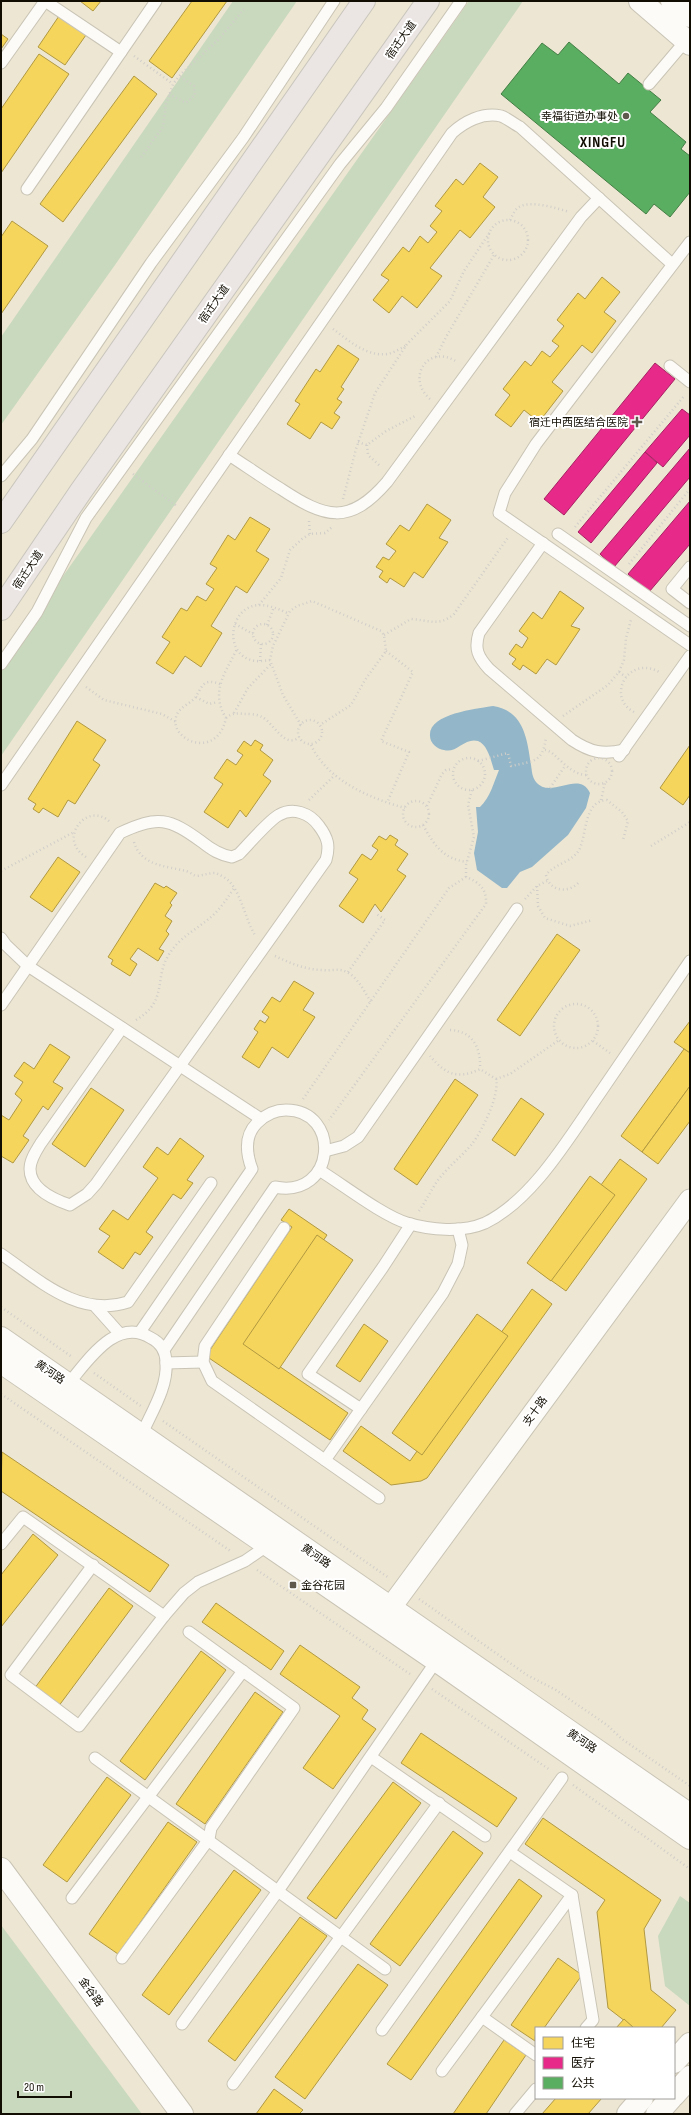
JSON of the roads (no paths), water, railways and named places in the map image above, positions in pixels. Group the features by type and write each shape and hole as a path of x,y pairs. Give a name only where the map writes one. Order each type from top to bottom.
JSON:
{"main road":[{"path":"1,522 364,1"},
{"name":"宿迁大道","path":"1,609 86,485 428,1"},
{"path":"640,1 689,40"},
{"path":"672,1 690,16"},
{"name":"黄河路","path":"1,1338 142,1434 385,1615 441,1654 690,1838"},
{"name":"黄河路","path":"1,1362 268,1545 385,1615"},
{"name":"黄河路","path":"441,1654 690,1815"},
{"name":"金谷路","path":"1,1869 182,2114"},
{"path":"675,2061 690,2044"},
{"path":"675,2094 690,2077"},
{"path":"628,2114 641,2099"},
{"path":"657,2114 670,2099"}],"street":[{"name":"支十路","path":"385,1615 690,1200"}],"lane":[{"path":"1,63 45,1 122,51"},
{"path":"26,189 156,1"},
{"path":"1,476 32,440 151,263 243,138 334,1"},
{"path":"1,664 38,612 86,518 340,164 386,108 461,1"},
{"path":"649,84 689,40"},
{"path":"1,785 452,133 463,122 476,118 501,116 520,127 672,264"},
{"path":"229,455 304,504 323,512 340,513 357,508 374,497 441,409 581,217 599,198"},
{"path":"690,242 536,444 505,493 499,513 690,645"},
{"path":"670,366 690,382"},
{"path":"558,534 690,626"},
{"path":"543,543 479,634 476,649 481,660 489,668 552,724 582,746 609,754 621,753 690,656"},
{"path":"690,567 672,589 690,603"},
{"path":"1,1005 98,865 125,831 147,822 158,821 173,824 216,852 232,857 239,854 278,815 292,811 307,814 316,821 328,840 329,850 326,860 96,1184 87,1194 70,1205 44,1193 34,1182 30,1170 33,1158 41,1143 122,1028"},
{"path":"325,1151 344,1146 358,1137 518,909"},
{"path":"1,938 6,946 28,966 261,1119"},
{"path":"319,1170 385,1212 412,1224 432,1228 458,1229 484,1223 510,1206 531,1188 565,1143 689,964"},
{"path":"140,1332 252,1169 248,1158 248,1138 255,1125 261,1119 280,1110 295,1111 313,1120 321,1132 325,1151 319,1170 309,1181 300,1186 290,1188 275,1187 164,1350"},
{"path":"1,1254 63,1296 82,1304 115,1306 128,1302 211,1183"},
{"path":"361,1409 308,1374 383,1268 412,1224"},
{"path":"284,1228 205,1346 203,1362 212,1381 379,1498"},
{"path":"326,1460 443,1293 458,1264 462,1246 458,1229"},
{"path":"96,1306 120,1334"},
{"path":"68,1384 110,1339 120,1334 135,1330 157,1341 164,1350 166,1363 163,1386 142,1434"},
{"path":"166,1363 203,1362"},
{"path":"1,1544 24,1516 164,1616"},
{"path":"93,1565 11,1676 79,1726 164,1616 190,1587 245,1561 268,1545"},
{"path":"122,1958 209,1839 211,1828 294,1708 189,1632"},
{"path":"182,2024 278,1891 441,1654"},
{"path":"72,1898 243,1671"},
{"path":"371,1756 485,1836"},
{"path":"95,1758 209,1839 385,1969"},
{"path":"382,2030 562,1778"},
{"path":"233,2084 439,1803"},
{"path":"510,1852 572,1895 593,2020 587,2027"},
{"path":"442,2071 572,1895"},
{"path":"482,2017 535,2053"},
{"path":"515,2114 535,2090"}],"water":[{"path":"493,706 503,709 511,714 518,720 522,727 528,745 532,774 536,782 542,787 549,788 579,784 585,786 590,793 586,808 568,835 532,867 520,872 507,888 502,888 477,870 474,853 478,832 476,807 480,807 486,799 499,770 494,770 487,750 478,741 469,741 453,750 448,751 436,747 431,741 430,736 431,729 436,722 444,718 465,711"}],"place":[{"name":"幸福街道办事处","path":"626,116"},
{"name":"宿迁中西医结合医院","path":"637,422"},
{"name":"金谷花园","path":"293,1585"}],"district":[{"name":"XINGFU","path":"603,142"}]}
